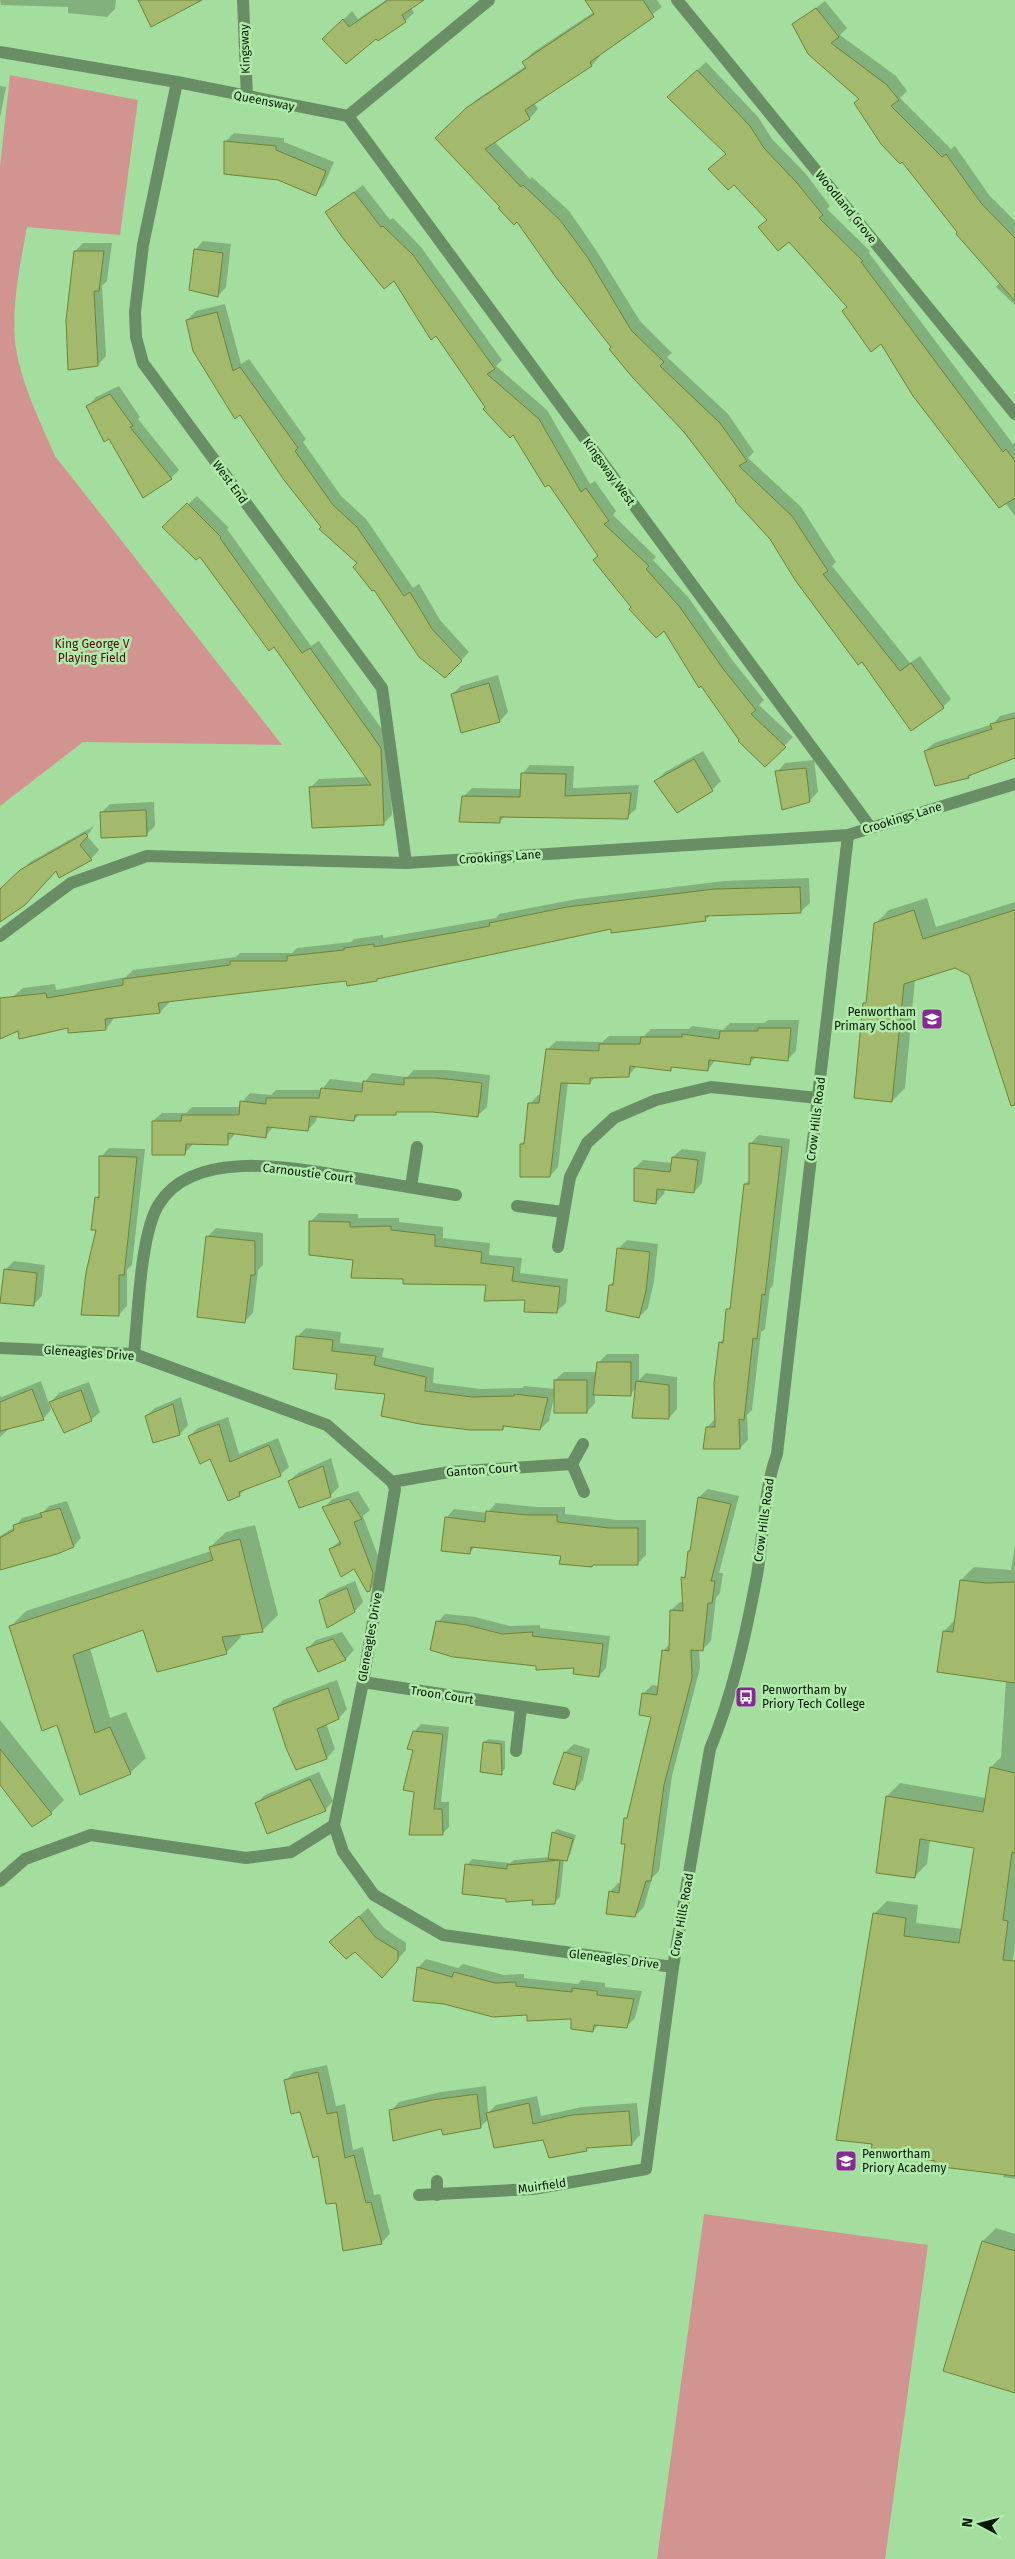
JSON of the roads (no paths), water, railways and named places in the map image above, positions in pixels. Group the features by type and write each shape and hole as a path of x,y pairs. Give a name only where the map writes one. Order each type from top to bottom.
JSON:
{"street":[{"name":"Kingsway","path":"243,0 247,98"},
{"path":"348,116 489,0"},
{"name":"Woodland Grove","path":"677,0 1015,414"},
{"name":"Queensway","path":"0,52 176,82 247,98 348,116"},
{"name":"West End","path":"176,82 143,244 135,312 136,337 143,362 382,688 406,862"},
{"name":"Kingsway West","path":"348,116 871,828"},
{"name":"Crookings Lane","path":"0,936 71,882 147,856 406,862 848,835 1015,784"},
{"name":"Crow Hills Road","path":"646,2169 673,1966 710,1749 718,1730 740,1652 757,1574 770,1473 777,1454 848,835"},
{"path":"558,1248 570,1177 586,1143 614,1118 656,1100 711,1087 818,1098"},
{"path":"411,1187 417,1147"},
{"name":"Carnoustie Court","path":"134,1354 148,1230 158,1205 175,1184 203,1172 271,1166 456,1195"},
{"path":"517,1206 563,1212"},
{"name":"Gleneagles Drive","path":"0,1348 134,1354 327,1425 392,1482 395,1489 363,1682 334,1824 343,1852 374,1896 443,1935 673,1966"},
{"path":"583,1444 572,1464 584,1492"},
{"name":"Ganton Court","path":"392,1482 449,1472 572,1464"},
{"name":"Troon Court","path":"363,1682 521,1708 564,1713"},
{"path":"516,1752 521,1708"},
{"path":"0,1881 25,1859 92,1835 246,1858 290,1852 334,1824"},
{"name":"Muirfield","path":"419,2195 533,2190 646,2169"},
{"path":"437,2181 437,2195"}],"place":[{"name":"Penwortham Primary School","path":"932,1019"},
{"name":"Penwortham by Priory Tech College","path":"746,1697"},
{"name":"Penwortham Priory Academy","path":"846,2161"}],"park label":[{"name":"King George V Playing Field","path":"92,651"}]}
